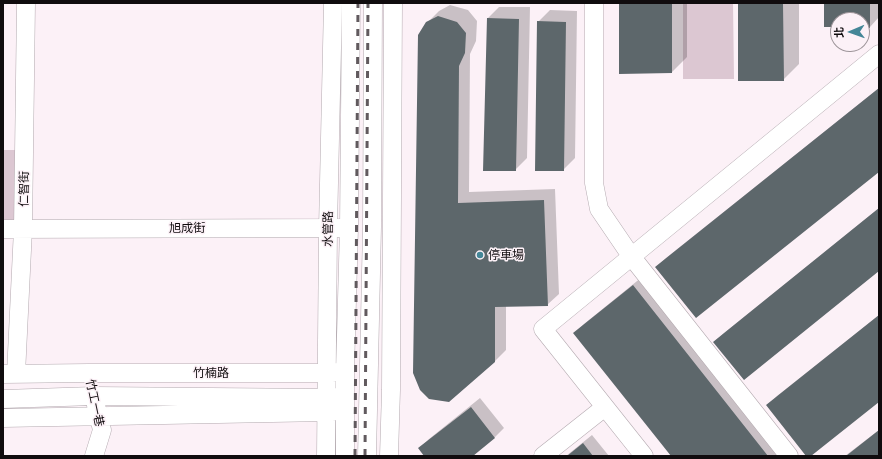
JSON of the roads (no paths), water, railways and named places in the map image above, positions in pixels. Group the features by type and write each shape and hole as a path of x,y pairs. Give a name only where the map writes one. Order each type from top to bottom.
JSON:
{"street":[{"name":"仁智街","path":"9,374 23,229 26,3"},
{"name":"水管路","path":"326,456 328,228 333,3"},
{"name":"水管路","path":"345,456 351,3"},
{"path":"367,456 372,227 373,3"},
{"path":"389,456 391,390 393,3"},
{"path":"594,3 594,183 599,209 631,256 789,456"},
{"path":"644,456 543,329 879,54"},
{"name":"旭成街","path":"3,229 372,227"},
{"name":"竹楠路","path":"9,374 326,373 346,371 391,390"},
{"name":"竹工一巷","path":"89,373 102,430 94,456"},
{"name":"竹楠路","path":"3,418 326,405 368,399 391,390"},
{"name":"竹楠路","path":"3,399 94,396 326,405"},
{"path":"543,456 606,407"}],"railway":[{"path":"355,456 358,3"},
{"path":"365,456 368,3"}],"place":[{"name":"停車場","path":"480,255"}]}
